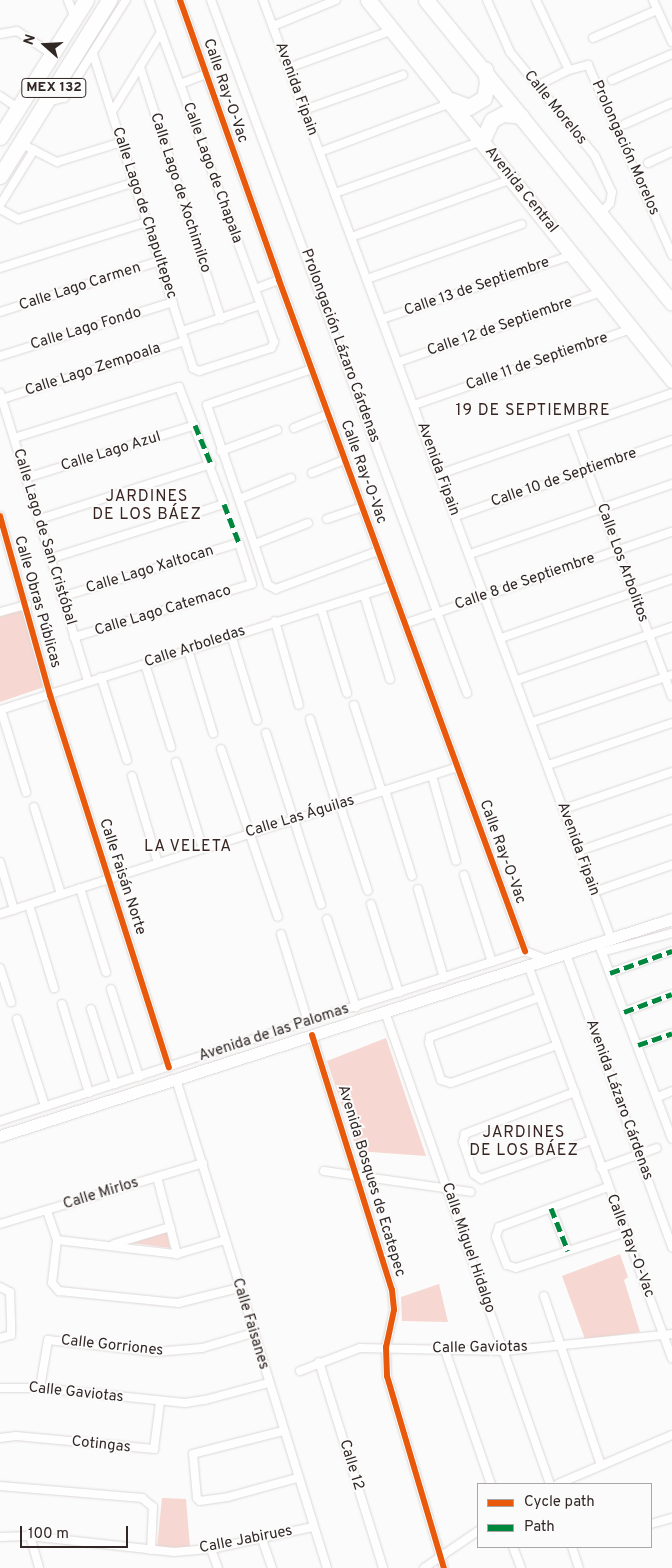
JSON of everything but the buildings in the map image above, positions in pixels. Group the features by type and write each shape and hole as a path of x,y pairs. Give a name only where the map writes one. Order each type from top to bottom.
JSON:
{"highway":[{"name":"MEX 132","path":"0,138 86,0"},
{"name":"MEX 132","path":"0,176 109,0"},
{"name":"Avenida Central","path":"368,0 672,380"},
{"path":"426,0 485,69 672,303"},
{"path":"447,98 461,106 474,106 484,98 487,83 485,69"},
{"path":"482,141 492,120 503,114 521,116"}],"main road":[{"name":"Avenida de las Palomas","path":"0,1136 528,965 600,947 611,938 672,919"}],"street":[{"path":"68,0 75,18"},
{"path":"46,102 64,98 126,0"},
{"name":"Calle Lago de Chapala","path":"149,0 274,346 196,371"},
{"name":"Calle Ray-O-Vac","path":"180,0 279,280 391,586 407,623 525,951"},
{"name":"Prolongación Lázaro Cárdenas","path":"211,0 439,612 467,694"},
{"name":"Avenida Fipain","path":"263,0 517,680 611,938"},
{"path":"273,26 336,0"},
{"name":"Calle Morelos","path":"487,0 510,52 595,156 612,192 610,203 600,214"},
{"path":"536,0 569,70"},
{"path":"653,0 672,42"},
{"path":"593,38 657,10"},
{"path":"288,68 392,30"},
{"path":"0,34 17,32 52,54"},
{"path":"112,112 161,32"},
{"name":"Calle Lago de Chapultepec","path":"93,54 196,371"},
{"path":"612,80 672,54"},
{"name":"Prolongación Morelos","path":"537,86 584,64 591,69 672,255"},
{"name":"Calle Lago de Xochimilco","path":"140,67 221,319"},
{"path":"180,84 206,74"},
{"path":"304,110 403,75"},
{"path":"0,96 18,108"},
{"path":"320,152 443,106 447,98"},
{"path":"625,124 672,103"},
{"path":"335,193 482,141"},
{"path":"20,142 57,162 122,142"},
{"path":"0,205 4,191 34,150"},
{"path":"648,163 672,152"},
{"path":"351,237 513,179"},
{"path":"0,209 18,219 135,182"},
{"path":"0,268 147,222"},
{"path":"367,279 522,224"},
{"name":"Calle 13 de Septiembre","path":"382,319 572,255"},
{"name":"Calle Lago Carmen","path":"0,312 160,261"},
{"path":"255,289 279,280"},
{"name":"Calle 12 de Septiembre","path":"398,362 601,292"},
{"name":"Calle Lago Fondo","path":"0,356 173,302"},
{"path":"182,331 260,305"},
{"name":"Calle 11 de Septiembre","path":"414,405 631,329"},
{"name":"Calle Lago Zempoala","path":"1,396 185,341"},
{"path":"312,369 207,405 271,589 378,551"},
{"path":"14,438 179,387 211,464 224,504 52,558"},
{"path":"440,474 672,393"},
{"name":"Calle Lago de San Cristóbal","path":"1,396 88,680"},
{"path":"294,428 329,414"},
{"name":"Calle Lago Azul","path":"26,478 195,425"},
{"name":"Calle Los Arbolitos","path":"572,429 649,634 668,676 672,696"},
{"path":"222,451 277,430"},
{"name":"Calle 10 de Septiembre","path":"456,516 672,440"},
{"path":"312,473 346,460"},
{"path":"40,519 211,464"},
{"path":"239,499 291,478"},
{"path":"470,554 672,484"},
{"path":"328,519 362,507"},
{"name":"Calle Obras Públicas","path":"0,516 27,605 50,694"},
{"path":"255,544 308,524"},
{"name":"Calle 8 de Septiembre","path":"407,623 672,532"},
{"name":"Calle Lago Xaltocan","path":"62,597 239,543 252,584"},
{"path":"501,638 672,579"},
{"name":"Calle Lago Catemaco","path":"74,637 252,584"},
{"name":"Calle Arboledas","path":"1,710 88,680 145,664 275,621 391,586"},
{"path":"364,595 390,679"},
{"path":"0,612 27,605"},
{"path":"320,608 347,693"},
{"path":"275,621 300,705"},
{"path":"517,680 672,626"},
{"path":"231,635 257,720"},
{"path":"188,650 213,733"},
{"path":"145,664 171,747"},
{"path":"532,722 668,676"},
{"path":"101,677 127,760"},
{"name":"Calle Faisán Norte","path":"50,694 169,1067"},
{"path":"354,705 412,876"},
{"path":"1,710 26,792"},
{"path":"310,719 368,891"},
{"path":"548,766 672,723"},
{"path":"266,733 321,904"},
{"path":"221,749 278,917"},
{"path":"176,762 203,849"},
{"name":"Calle Las Águilas","path":"0,914 458,767"},
{"path":"564,809 672,772"},
{"path":"132,776 158,863"},
{"path":"432,776 456,861"},
{"path":"34,807 61,894"},
{"path":"579,850 672,819"},
{"path":"0,862 14,910"},
{"path":"594,892 672,865"},
{"path":"464,875 492,962"},
{"path":"80,888 106,972"},
{"path":"418,889 444,978"},
{"path":"371,904 399,993"},
{"path":"29,905 54,988"},
{"path":"328,919 356,1007"},
{"name":"Avenida de las Palomas","path":"600,947 672,933"},
{"path":"281,934 308,1022"},
{"path":"600,947 658,1097 672,1139"},
{"path":"525,951 547,960"},
{"name":"Avenida de las Palomas","path":"0,1121 525,951"},
{"path":"610,973 672,951"},
{"name":"Avenida Lázaro Cárdenas","path":"566,954 672,1247"},
{"name":"Calle Ray-O-Vac","path":"528,965 608,1187 668,1335 672,1358"},
{"path":"0,968 11,1002"},
{"path":"111,989 139,1077"},
{"path":"624,1012 672,994"},
{"path":"540,997 430,1037 429,1043 441,1080 451,1083 557,1045"},
{"path":"62,1004 89,1092"},
{"path":"91,1009 115,1084"},
{"name":"Calle Miguel Hidalgo","path":"385,1012 550,1483"},
{"path":"17,1019 46,1106"},
{"path":"638,1045 672,1033"},
{"name":"Avenida Bosques de Ecatepec","path":"312,1035 392,1290 394,1310 386,1347 390,1395 444,1568"},
{"name":"Calle Faisanes","path":"176,1079 297,1478 327,1568"},
{"path":"575,1092 465,1134 463,1142 474,1174 481,1179 592,1140"},
{"path":"658,1097 672,1092"},
{"path":"601,1168 657,1148"},
{"name":"Calle Mirlos","path":"0,1224 203,1163"},
{"path":"324,1171 471,1192"},
{"path":"157,1177 178,1254"},
{"path":"608,1187 499,1227 496,1237 507,1265 516,1268 626,1232"},
{"path":"551,1208 568,1251"},
{"path":"47,1211 58,1240 52,1283 59,1291 178,1303 239,1288"},
{"path":"112,1244 170,1227"},
{"path":"58,1240 112,1244 178,1254 225,1240"},
{"path":"0,1287 10,1292 11,1335 0,1338"},
{"path":"544,1296 601,1465"},
{"name":"Calle Gorriones","path":"40,1388 48,1340 156,1352 202,1348 253,1333"},
{"name":"Calle Gaviotas","path":"300,1371 319,1362 360,1348 386,1347 504,1351 668,1335"},
{"path":"445,1350 491,1483"},
{"name":"Calle 12","path":"319,1362 383,1568"},
{"name":"Calle Gaviotas","path":"0,1388 40,1388 160,1402 205,1400 268,1382"},
{"name":"Cotingas","path":"0,1438 16,1436 154,1449 160,1402"},
{"path":"283,1431 193,1454 196,1498 200,1501 228,1497 297,1478"},
{"path":"560,1483 672,1435"},
{"path":"0,1486 142,1498 153,1507 151,1550"},
{"path":"652,1524 672,1518"},
{"name":"Calle Jabirues","path":"0,1537 30,1536 151,1550 211,1549 313,1527"},
{"path":"424,1568 441,1559 477,1532"},
{"path":"30,1536 39,1568"},
{"path":"262,1539 272,1568"},
{"path":"514,1548 521,1568"},
{"path":"572,1548 579,1568"},
{"path":"211,1549 218,1568"}],"shaded area":[{"path":"25,608 47,686 0,702 0,617"},
{"path":"386,1038 426,1156 357,1151 327,1061"},
{"path":"167,1232 170,1248 133,1243"},
{"path":"620,1254 628,1277 624,1280 640,1332 585,1339 562,1276"},
{"path":"439,1284 448,1322 402,1321 401,1297"},
{"path":"162,1498 186,1499 190,1547 157,1548"}],"marked path":[{"path":"195,425 211,464"},
{"path":"224,504 239,543"},
{"path":"610,973 672,951"},
{"path":"624,1012 672,994"},
{"path":"638,1045 672,1033"},
{"path":"551,1208 568,1251"}],"cycle path":[{"path":"180,0 279,280 525,951"},
{"path":"0,516 50,695 169,1067"},
{"path":"312,1035 392,1290 394,1310 386,1347 387,1376 444,1568"}],"district":[{"name":"19 DE SEPTIEMBRE","path":"533,411"},
{"name":"JARDINES DE LOS BÁEZ","path":"147,506"},
{"name":"LA VELETA","path":"188,847"},
{"name":"JARDINES DE LOS BÁEZ","path":"524,1142"}]}
